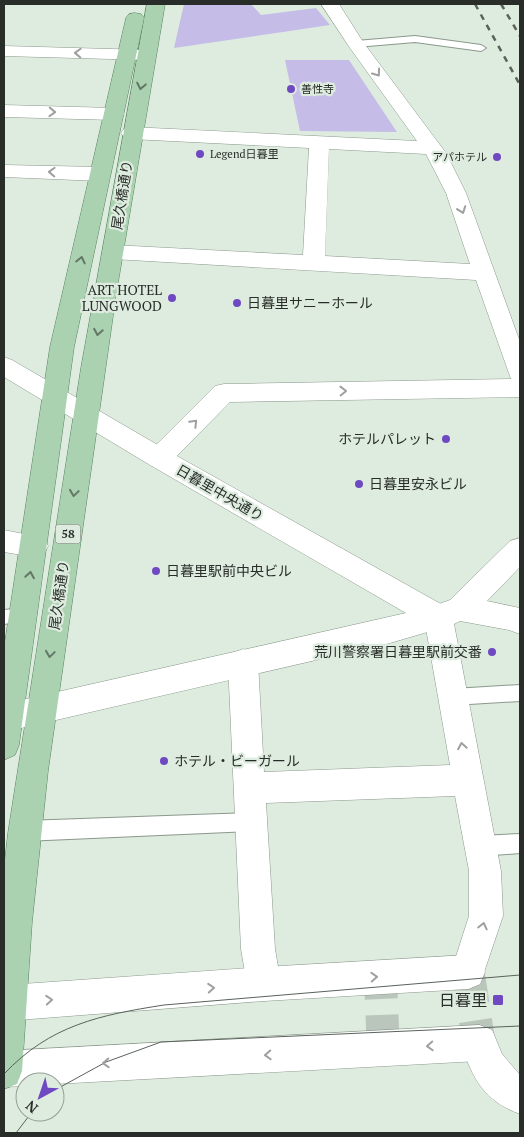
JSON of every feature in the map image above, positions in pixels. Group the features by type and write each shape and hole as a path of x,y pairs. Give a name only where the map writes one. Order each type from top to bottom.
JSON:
{"main road":[{"name":"尾久橋通り","path":"4,1069 6,1006 24,831 85,414 131,133 137,54 138,4"},
{"name":"尾久橋通り","path":"5,727 14,616 34,546 62,347 114,114 156,4"}],"street":[{"path":"330,4 356,44 439,158 456,193 520,374"},
{"path":"4,51 137,54"},
{"path":"4,111 114,114"},
{"path":"131,133 432,148"},
{"path":"314,263 319,142"},
{"path":"4,171 100,174"},
{"path":"113,252 484,274"},
{"name":"日暮里中央通り","path":"4,366 159,458 449,613"},
{"path":"159,458 224,393 520,388"},
{"path":"4,541 34,546"},
{"path":"449,613 520,549"},
{"path":"5,727 42,709 390,630 449,613 510,617 520,621"},
{"path":"6,1006 264,984 468,972 486,916 485,871 453,697 449,613"},
{"path":"243,662 258,949 264,984"},
{"path":"250,788 468,780"},
{"path":"4,1069 479,1043 484,1059 494,1077 520,1096"}],"lane":[{"path":"356,44 415,39 481,48"},
{"path":"453,697 520,692"},
{"path":"24,831 251,822"},
{"path":"481,846 520,844"}],"shaded area":[{"path":"184,4 251,4 261,15 316,8 330,25 174,48"},
{"path":"285,60 349,60 397,132 300,131"}],"tunnel":[{"path":"380,966 383,1041"},
{"path":"468,972 479,1043"}],"tram line":[{"path":"4,1074 21,1057 58,1033 97,1018 118,1013 164,1005 520,975"},
{"path":"65,1085 106,1062 161,1042 520,1026"},
{"path":"16,1133 24,1122"}],"railway":[{"path":"475,4 520,85"},
{"path":"501,4 520,36"}],"place":[{"name":"善性寺","path":"291,89"},
{"name":"Legend日暮里","path":"200,154"},
{"name":"アパホテル","path":"497,157"},
{"name":"ART HOTEL LUNGWOOD","path":"172,298"},
{"name":"日暮里サニーホール","path":"237,303"},
{"name":"ホテルパレット","path":"446,439"},
{"name":"日暮里安永ビル","path":"359,484"},
{"name":"日暮里駅前中央ビル","path":"156,571"},
{"name":"荒川警察署日暮里駅前交番","path":"492,652"},
{"name":"ホテル・ビーガール","path":"164,761"},
{"name":"日暮里","path":"498,1000"}]}
